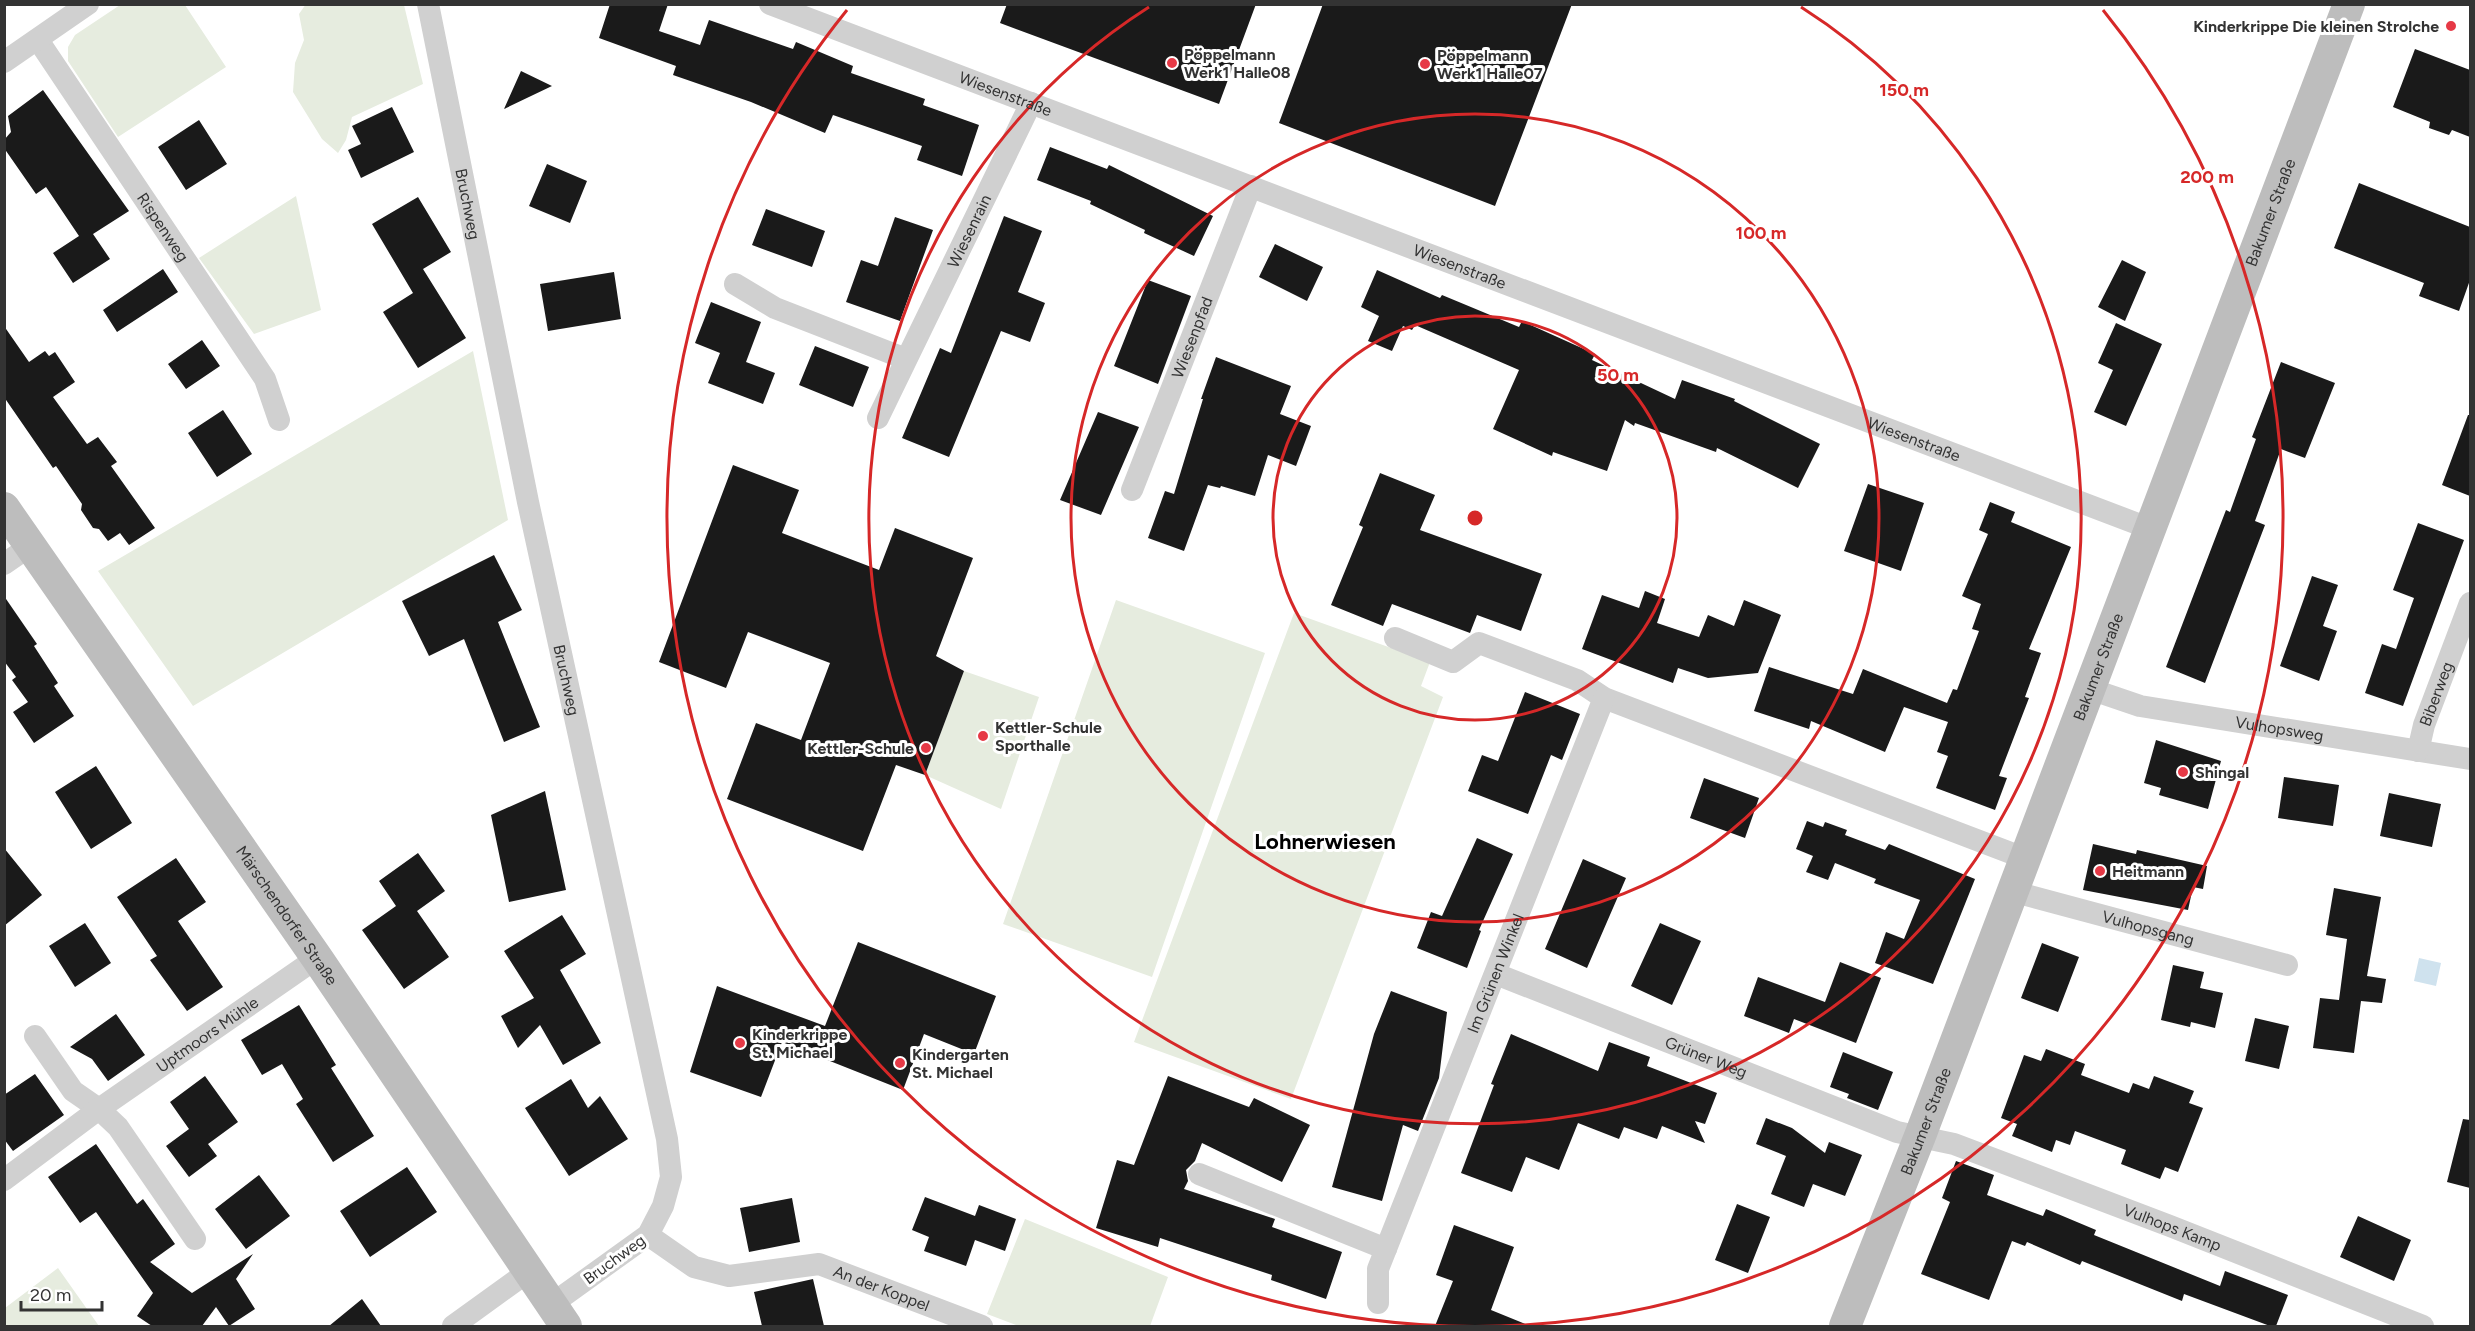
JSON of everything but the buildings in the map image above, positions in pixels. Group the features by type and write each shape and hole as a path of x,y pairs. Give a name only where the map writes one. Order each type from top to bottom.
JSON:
{"main road":[{"name":"Bakumer Straße","path":"1845,1326 1920,1136 2349,4"},
{"name":"Märschendorfer Straße","path":"4,508 317,958 559,1315"}],"street":[{"path":"4,62 88,4"},
{"name":"Bruchweg","path":"428,4 530,512 667,1139 671,1177 663,1206 648,1235 559,1315"},
{"name":"Wiesenstraße","path":"770,4 2151,529"},
{"name":"Rispenweg","path":"38,40 265,379 279,420"},
{"name":"Wiesenrain","path":"878,418 1031,103"},
{"name":"Wiesenpfad","path":"1132,490 1251,186"},
{"path":"735,284 775,308 906,359"},
{"path":"4,564 30,546"},
{"name":"Biberweg","path":"2418,751 2424,725 2470,603"},
{"path":"1395,638 1453,662 1479,643 1577,680 1604,698 2024,858"},
{"name":"Vulhopsweg","path":"2090,689 2140,706 2470,759"},
{"name":"Im Grünen Winkel","path":"1378,1303 1378,1269 1604,698"},
{"name":"Vulhopsgang","path":"2011,891 2287,966"},
{"name":"Uptmoors Mühle","path":"4,1180 99,1109 317,958"},
{"name":"Grüner Weg","path":"1496,974 1897,1132 1920,1136"},
{"path":"35,1036 73,1091 99,1109 118,1127 195,1239"},
{"name":"Vulhops Kamp","path":"1920,1136 1964,1148 2423,1326"},
{"path":"1199,1174 1386,1249"},
{"name":"An der Koppel","path":"648,1235 694,1267 729,1276 819,1264 982,1326"},
{"path":"453,1326 529,1272"}],"shaded area":[{"path":"306,4 404,5 423,84 352,117 346,140 338,153 322,139 293,92 295,63 304,40 299,14"},
{"path":"120,5 185,5 226,67 118,137 68,61 68,47 75,35"},
{"path":"296,196 321,310 254,334 199,258"},
{"path":"473,351 508,520 193,706 98,571"},
{"path":"1116,600 1265,653 1152,977 1003,924"},
{"path":"1294,613 1430,662 1421,686 1443,697 1291,1099 1134,1042"},
{"name":"Kettler-Schule Sporthalle","path":"964,671 1039,697 1001,809 925,775"},
{"path":"1025,1219 1168,1277 1150,1326 1019,1326 987,1314"},
{"path":"58,1268 99,1326 5,1326 5,1308"}],"water":[{"path":"2419,958 2441,963 2436,986 2414,981"}],"place":[{"name":"Kinderkrippe Die kleinen Strolche","path":"2451,26"},
{"name":"Pöppelmann Werk1 Halle08","path":"1172,63"},
{"name":"Pöppelmann Werk1 Halle07","path":"1425,64"},
{"name":"Kettler-Schule Sporthalle","path":"983,736"},
{"name":"Kettler-Schule","path":"926,748"},
{"name":"Shingal","path":"2183,772"},
{"name":"Heitmann","path":"2100,871"},
{"name":"Kinderkrippe St. Michael","path":"740,1043"},
{"name":"Kindergarten St. Michael","path":"900,1063"}],"district":[{"name":"Lohnerwiesen","path":"1325,841"}]}
